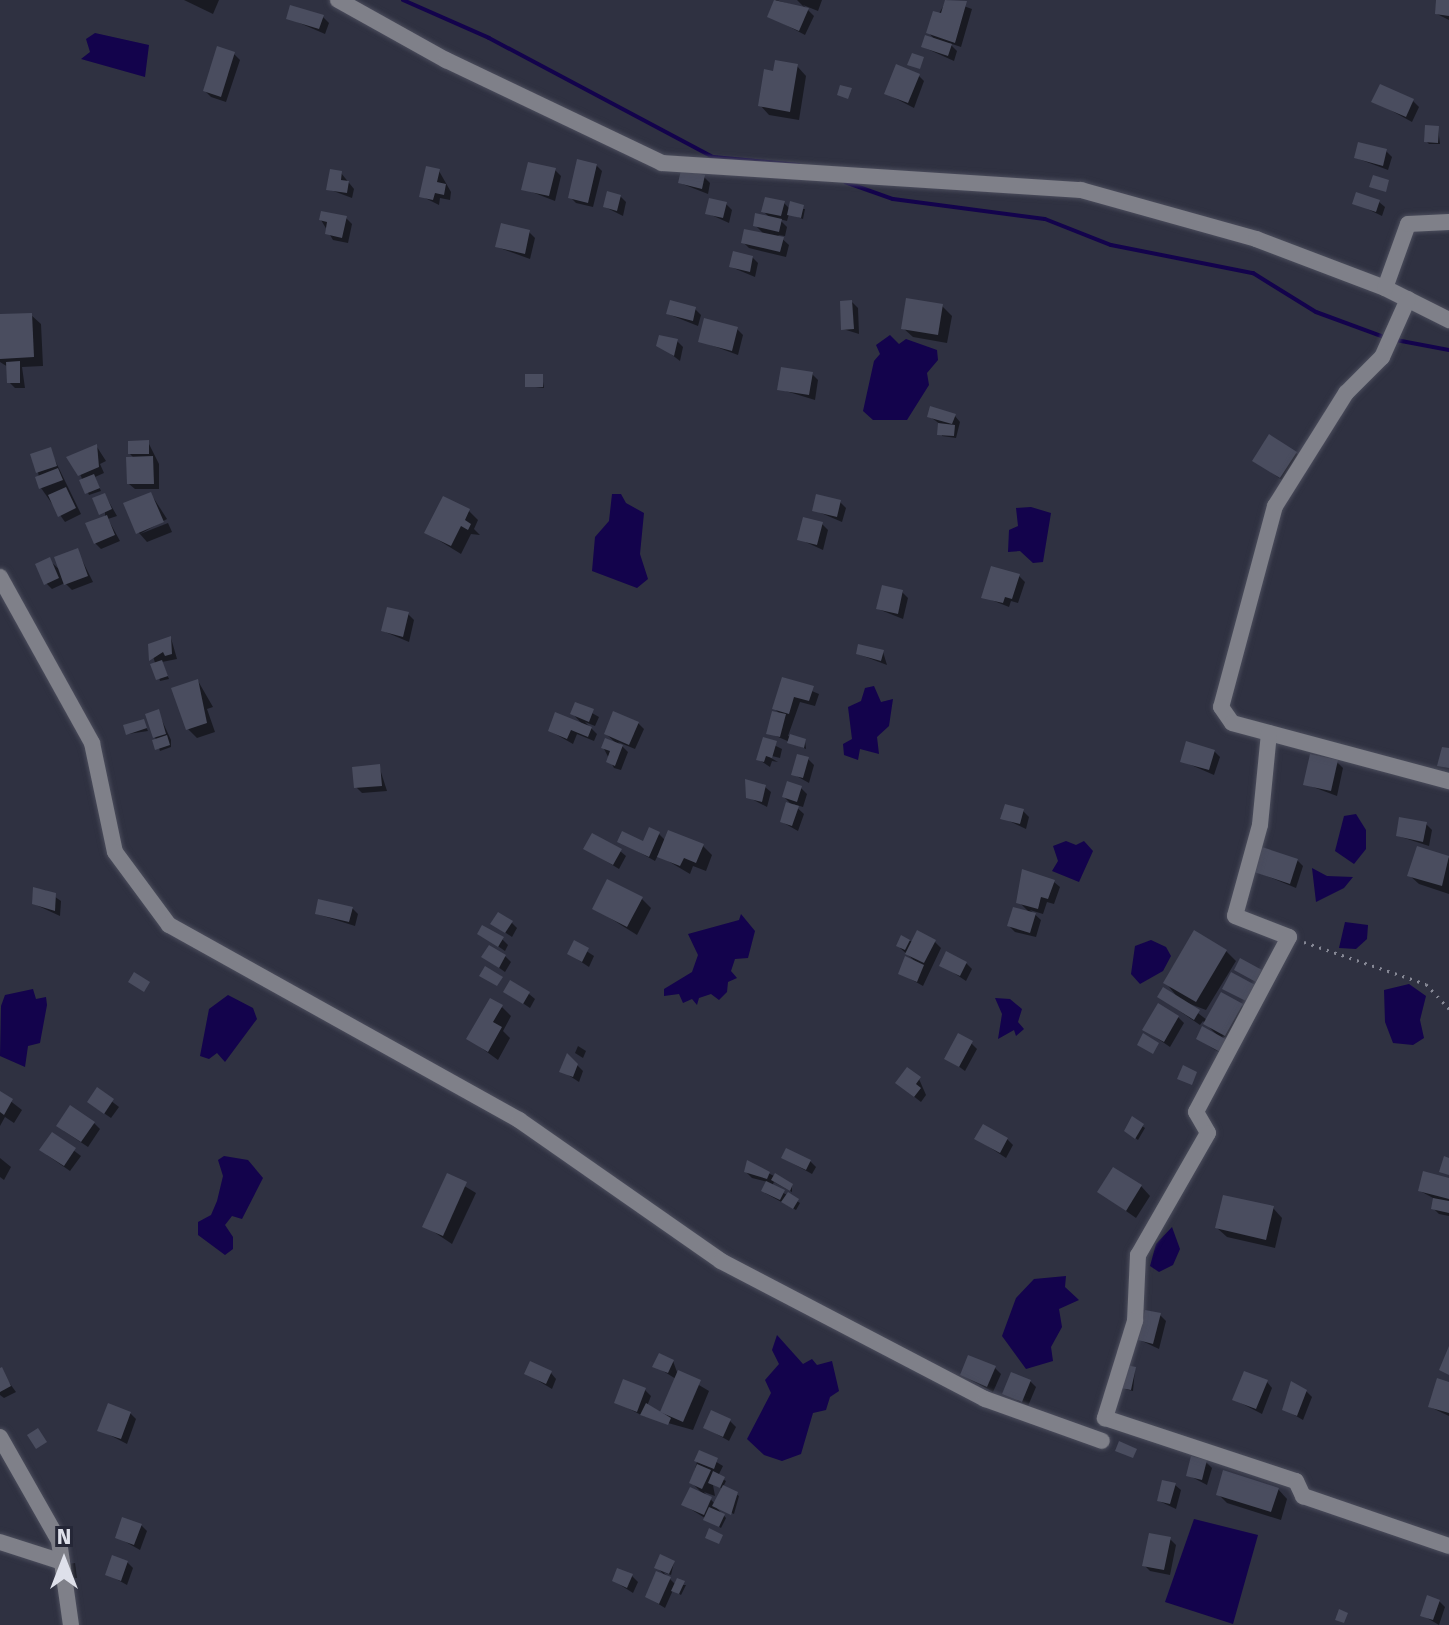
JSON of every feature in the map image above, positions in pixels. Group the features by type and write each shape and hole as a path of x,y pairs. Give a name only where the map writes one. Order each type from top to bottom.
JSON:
{"street":[{"path":"338,0 446,60 662,163 1081,190 1256,239 1385,288 1449,320"},
{"path":"1385,288 1408,224 1449,222"},
{"path":"1408,299 1382,357 1346,393 1275,506 1221,707 1232,723 1449,781"},
{"path":"0,577 92,743 115,852 169,925 519,1120 721,1261 985,1399 1102,1441"},
{"path":"1269,733 1260,825 1235,916 1289,937 1196,1112 1208,1133 1138,1255 1135,1321 1105,1418 1296,1481 1303,1496 1449,1546"},
{"path":"0,1437 59,1541 71,1625"},
{"path":"0,1542 62,1562"}],"path":[{"path":"1289,937 1426,984 1449,1009"}],"shaded area":[{"path":"95,33 149,45 145,77 81,59 90,52 86,39"},
{"path":"890,335 899,344 906,339 937,350 938,360 927,373 929,385 907,420 873,420 863,411 874,361 880,354 876,345"},
{"path":"612,494 621,494 626,503 644,513 640,554 648,579 637,588 592,571 595,537 609,521"},
{"path":"1031,507 1051,513 1043,562 1033,563 1020,551 1008,552 1009,530 1018,526 1016,508"},
{"path":"874,686 881,702 893,699 889,726 877,737 879,754 860,749 858,760 844,755 843,744 852,739 848,707 861,701 865,688"},
{"path":"1356,814 1366,830 1366,849 1354,864 1335,851 1344,816"},
{"path":"1066,841 1076,845 1084,841 1093,851 1079,882 1052,871 1058,861 1053,846"},
{"path":"1312,868 1327,876 1353,877 1344,888 1316,902"},
{"path":"741,914 755,931 748,958 735,959 731,971 737,978 728,982 727,992 719,1000 711,994 699,998 697,1005 692,999 683,1003 679,994 664,996 664,989 692,972 698,955 688,934 739,920"},
{"path":"1345,922 1368,925 1367,939 1356,949 1339,948"},
{"path":"1151,940 1166,947 1171,956 1163,971 1140,984 1131,974 1135,946"},
{"path":"1409,984 1426,996 1420,1020 1424,1038 1413,1045 1393,1043 1385,1022 1384,990"},
{"path":"33,989 36,999 46,997 47,1005 40,1043 28,1046 25,1067 0,1056 1,1006 5,995"},
{"path":"228,995 253,1008 257,1019 225,1062 217,1053 209,1059 200,1056 209,1009"},
{"path":"995,998 1010,999 1022,1009 1018,1022 1024,1029 1016,1036 1014,1030 998,1039 1002,1014"},
{"path":"224,1156 248,1160 263,1178 242,1219 232,1216 225,1225 233,1237 233,1249 225,1255 198,1235 198,1222 211,1215 217,1201 223,1176 218,1160"},
{"path":"1172,1227 1180,1249 1173,1265 1159,1272 1150,1266 1156,1244"},
{"path":"1066,1276 1065,1287 1079,1300 1059,1309 1062,1327 1051,1347 1053,1361 1026,1369 1002,1336 1016,1298 1034,1279"},
{"path":"777,1335 803,1364 812,1359 817,1365 832,1361 839,1391 830,1397 826,1410 813,1413 801,1454 782,1461 764,1455 747,1439 771,1393 765,1380 779,1364 772,1350"},
{"path":"1194,1519 1258,1535 1233,1624 1165,1602"}],"building":[{"path":"774,0 809,8 799,31 767,17"},
{"path":"945,0 967,1 955,43 926,33 933,11 941,13"},
{"path":"1436,0 1449,0 1449,16 1435,14"},
{"path":"290,5 324,15 319,29 286,19"},
{"path":"925,35 952,44 948,56 921,47"},
{"path":"217,46 235,52 221,97 203,91"},
{"path":"912,53 924,57 920,69 907,65"},
{"path":"775,60 798,64 790,112 758,106 764,69 773,71"},
{"path":"896,64 920,74 908,103 884,94"},
{"path":"1380,84 1414,99 1406,117 1371,102"},
{"path":"840,85 852,88 848,99 837,95"},
{"path":"1425,125 1439,126 1438,143 1424,142"},
{"path":"1358,142 1387,149 1383,166 1354,158"},
{"path":"577,159 597,164 588,203 568,198"},
{"path":"528,162 556,168 549,196 521,190"},
{"path":"426,166 440,169 437,182 446,184 444,195 435,193 433,200 419,197"},
{"path":"330,169 342,171 341,180 349,181 347,193 326,190"},
{"path":"681,170 705,175 702,189 678,183"},
{"path":"1373,175 1389,180 1386,192 1369,187"},
{"path":"607,191 621,195 617,211 603,207"},
{"path":"1356,192 1380,200 1376,212 1352,204"},
{"path":"765,197 785,201 781,216 761,212"},
{"path":"709,198 727,202 723,218 705,214"},
{"path":"790,201 804,205 801,218 787,215"},
{"path":"321,211 347,216 342,238 325,234 327,222 319,220"},
{"path":"755,213 782,219 779,232 753,226"},
{"path":"501,223 530,230 525,254 495,247"},
{"path":"744,229 784,237 780,252 741,243"},
{"path":"733,251 753,256 750,272 729,267"},
{"path":"906,298 943,304 938,335 901,329"},
{"path":"670,300 696,307 693,321 666,314"},
{"path":"852,300 854,329 841,330 840,301"},
{"path":"32,313 34,357 0,359 0,314"},
{"path":"704,318 738,327 732,351 698,342"},
{"path":"659,335 678,339 674,356 656,346"},
{"path":"20,361 20,383 7,383 6,362"},
{"path":"781,367 813,372 809,395 777,390"},
{"path":"525,374 543,374 543,387 525,387"},
{"path":"930,406 956,414 952,424 927,417"},
{"path":"938,423 955,425 954,436 937,435"},
{"path":"1269,434 1297,452 1280,478 1252,461"},
{"path":"149,440 149,454 128,454 128,441"},
{"path":"97,444 99,467 78,476 66,457"},
{"path":"51,447 57,466 36,473 30,454"},
{"path":"153,456 154,484 127,484 126,457"},
{"path":"58,468 63,480 39,489 35,477"},
{"path":"94,474 100,488 85,494 79,480"},
{"path":"66,487 76,508 58,517 48,495"},
{"path":"151,492 164,522 136,534 123,503"},
{"path":"105,493 112,509 99,515 92,498"},
{"path":"816,494 841,500 837,517 812,511"},
{"path":"443,496 470,509 465,520 471,524 468,530 461,526 451,546 424,533"},
{"path":"107,515 115,535 94,544 85,523"},
{"path":"803,517 823,522 817,545 797,540"},
{"path":"78,548 88,576 64,585 54,557"},
{"path":"50,557 59,578 44,585 35,564"},
{"path":"991,566 1020,574 1012,599 1005,597 1003,603 981,598"},
{"path":"882,585 903,590 898,614 876,609"},
{"path":"387,607 409,612 403,637 381,631"},
{"path":"171,636 172,654 165,656 163,652 149,661 148,644"},
{"path":"858,644 884,650 881,661 856,654"},
{"path":"162,660 168,676 156,680 150,664"},
{"path":"782,677 814,686 809,701 794,697 789,714 772,709"},
{"path":"198,679 207,723 186,730 171,688"},
{"path":"575,702 594,709 589,722 570,714"},
{"path":"159,709 166,734 153,738 145,714"},
{"path":"613,711 639,722 629,745 604,734"},
{"path":"772,711 786,714 780,737 766,734"},
{"path":"555,712 592,727 588,737 571,730 567,739 548,731"},
{"path":"144,719 147,728 126,735 123,725"},
{"path":"790,734 806,739 804,748 787,743"},
{"path":"167,735 170,745 155,750 152,740"},
{"path":"763,737 777,741 772,758 766,756 764,762 756,760"},
{"path":"605,738 623,745 615,766 606,762 610,751 601,748"},
{"path":"1186,741 1215,750 1209,770 1180,762"},
{"path":"1442,747 1449,748 1449,768 1437,766"},
{"path":"797,754 809,757 803,778 791,775"},
{"path":"1310,754 1338,760 1331,791 1303,785"},
{"path":"380,764 382,786 354,788 352,767"},
{"path":"745,779 766,785 762,802 746,798"},
{"path":"787,781 802,786 797,802 782,797"},
{"path":"786,802 799,806 792,826 780,822"},
{"path":"1005,804 1024,809 1020,824 1000,819"},
{"path":"1399,817 1427,822 1423,842 1396,836"},
{"path":"649,827 660,832 649,857 617,842 622,831 643,841"},
{"path":"668,830 704,844 696,863 684,858 680,866 657,857"},
{"path":"592,833 622,849 613,865 583,849"},
{"path":"1417,846 1449,856 1442,886 1407,876"},
{"path":"1262,847 1298,859 1290,884 1254,872"},
{"path":"1022,869 1055,880 1048,899 1041,897 1038,909 1016,903"},
{"path":"607,879 643,897 627,927 592,909"},
{"path":"33,887 56,893 55,911 32,904"},
{"path":"318,899 353,907 349,922 315,914"},
{"path":"1013,907 1036,913 1030,933 1007,926"},
{"path":"498,912 513,921 505,933 490,924"},
{"path":"482,925 504,937 498,947 477,934"},
{"path":"917,930 936,940 924,963 905,954"},
{"path":"1194,930 1227,950 1196,1002 1163,983"},
{"path":"901,935 910,940 905,950 896,946"},
{"path":"574,940 589,948 582,962 567,954"},
{"path":"489,945 506,955 499,968 481,957"},
{"path":"946,951 967,962 960,976 939,966"},
{"path":"905,956 924,965 917,982 898,974"},
{"path":"1240,958 1262,970 1256,982 1234,970"},
{"path":"485,966 503,977 497,986 479,976"},
{"path":"134,972 150,982 144,992 128,982"},
{"path":"1231,972 1257,986 1248,1002 1222,989"},
{"path":"510,980 530,992 523,1004 503,992"},
{"path":"1163,987 1200,1010 1194,1020 1157,997"},
{"path":"1221,992 1243,1004 1225,1036 1203,1024"},
{"path":"490,998 503,1005 493,1022 502,1027 488,1052 466,1039"},
{"path":"1158,1003 1179,1016 1164,1042 1142,1030"},
{"path":"1202,1026 1229,1041 1222,1053 1196,1039"},
{"path":"958,1033 973,1041 959,1067 944,1059"},
{"path":"1143,1033 1159,1043 1153,1054 1137,1045"},
{"path":"567,1053 578,1064 573,1077 559,1072"},
{"path":"1183,1065 1197,1072 1192,1085 1177,1079"},
{"path":"907,1067 921,1077 916,1084 921,1088 914,1097 895,1083"},
{"path":"97,1087 114,1099 104,1114 87,1102"},
{"path":"0,1091 13,1099 4,1115 0,1112"},
{"path":"70,1105 95,1122 81,1142 56,1126"},
{"path":"1132,1116 1144,1124 1135,1139 1124,1131"},
{"path":"983,1124 1008,1138 1000,1153 974,1139"},
{"path":"52,1132 76,1148 64,1166 39,1150"},
{"path":"786,1148 811,1160 806,1170 781,1158"},
{"path":"1444,1156 1449,1158 1449,1175 1439,1172"},
{"path":"747,1160 770,1172 767,1179 744,1172"},
{"path":"1113,1167 1142,1185 1126,1211 1097,1192"},
{"path":"1423,1171 1449,1178 1449,1199 1418,1191"},
{"path":"447,1173 467,1182 443,1236 422,1227"},
{"path":"775,1173 793,1184 790,1191 771,1180"},
{"path":"766,1181 785,1190 780,1200 761,1191"},
{"path":"788,1192 799,1199 793,1209 781,1202"},
{"path":"1223,1195 1274,1206 1266,1240 1215,1228"},
{"path":"1433,1198 1449,1201 1449,1213 1431,1209"},
{"path":"1145,1310 1161,1313 1153,1344 1138,1340"},
{"path":"1449,1346 1449,1375 1439,1370"},
{"path":"659,1353 674,1360 668,1373 652,1367"},
{"path":"968,1355 996,1366 987,1387 960,1375"},
{"path":"530,1361 552,1371 546,1384 524,1374"},
{"path":"1126,1365 1136,1367 1131,1390 1121,1388"},
{"path":"0,1368 11,1386 0,1392"},
{"path":"678,1370 701,1380 683,1422 660,1412"},
{"path":"1244,1371 1268,1380 1256,1409 1232,1400"},
{"path":"1011,1372 1031,1380 1022,1402 1002,1394"},
{"path":"1437,1378 1449,1382 1449,1413 1428,1407"},
{"path":"623,1379 646,1388 637,1412 614,1403"},
{"path":"1291,1381 1307,1390 1297,1416 1282,1410"},
{"path":"108,1403 131,1412 121,1439 97,1431"},
{"path":"646,1403 671,1418 668,1425 640,1415"},
{"path":"711,1410 731,1419 723,1437 703,1428"},
{"path":"38,1428 47,1442 36,1449 27,1435"},
{"path":"1119,1441 1137,1449 1133,1458 1115,1451"},
{"path":"699,1450 718,1458 714,1469 694,1461"},
{"path":"1191,1456 1207,1460 1202,1480 1186,1476"},
{"path":"697,1464 711,1470 702,1489 689,1483"},
{"path":"1223,1470 1279,1488 1271,1512 1216,1495"},
{"path":"713,1471 725,1477 720,1488 708,1483"},
{"path":"1162,1480 1176,1483 1170,1504 1157,1501"},
{"path":"723,1485 738,1492 731,1515 712,1506"},
{"path":"690,1487 712,1497 704,1515 681,1505"},
{"path":"709,1507 725,1514 719,1527 703,1520"},
{"path":"122,1517 142,1524 134,1545 115,1538"},
{"path":"709,1528 723,1535 719,1544 705,1538"},
{"path":"1149,1533 1171,1537 1164,1570 1142,1566"},
{"path":"660,1554 675,1561 669,1574 654,1568"},
{"path":"112,1555 128,1561 121,1581 105,1575"},
{"path":"617,1568 633,1574 627,1588 612,1581"},
{"path":"656,1571 671,1577 659,1604 645,1597"},
{"path":"677,1578 685,1581 679,1594 671,1591"},
{"path":"1427,1595 1440,1600 1433,1620 1420,1616"},
{"path":"1339,1609 1348,1613 1344,1623 1335,1620"}],"waterway":[{"path":"403,0 489,38 713,157 799,165"},
{"path":"845,182 893,199 1045,219 1111,245 1253,273 1316,312 1384,337"},
{"path":"1396,340 1449,350"}]}
